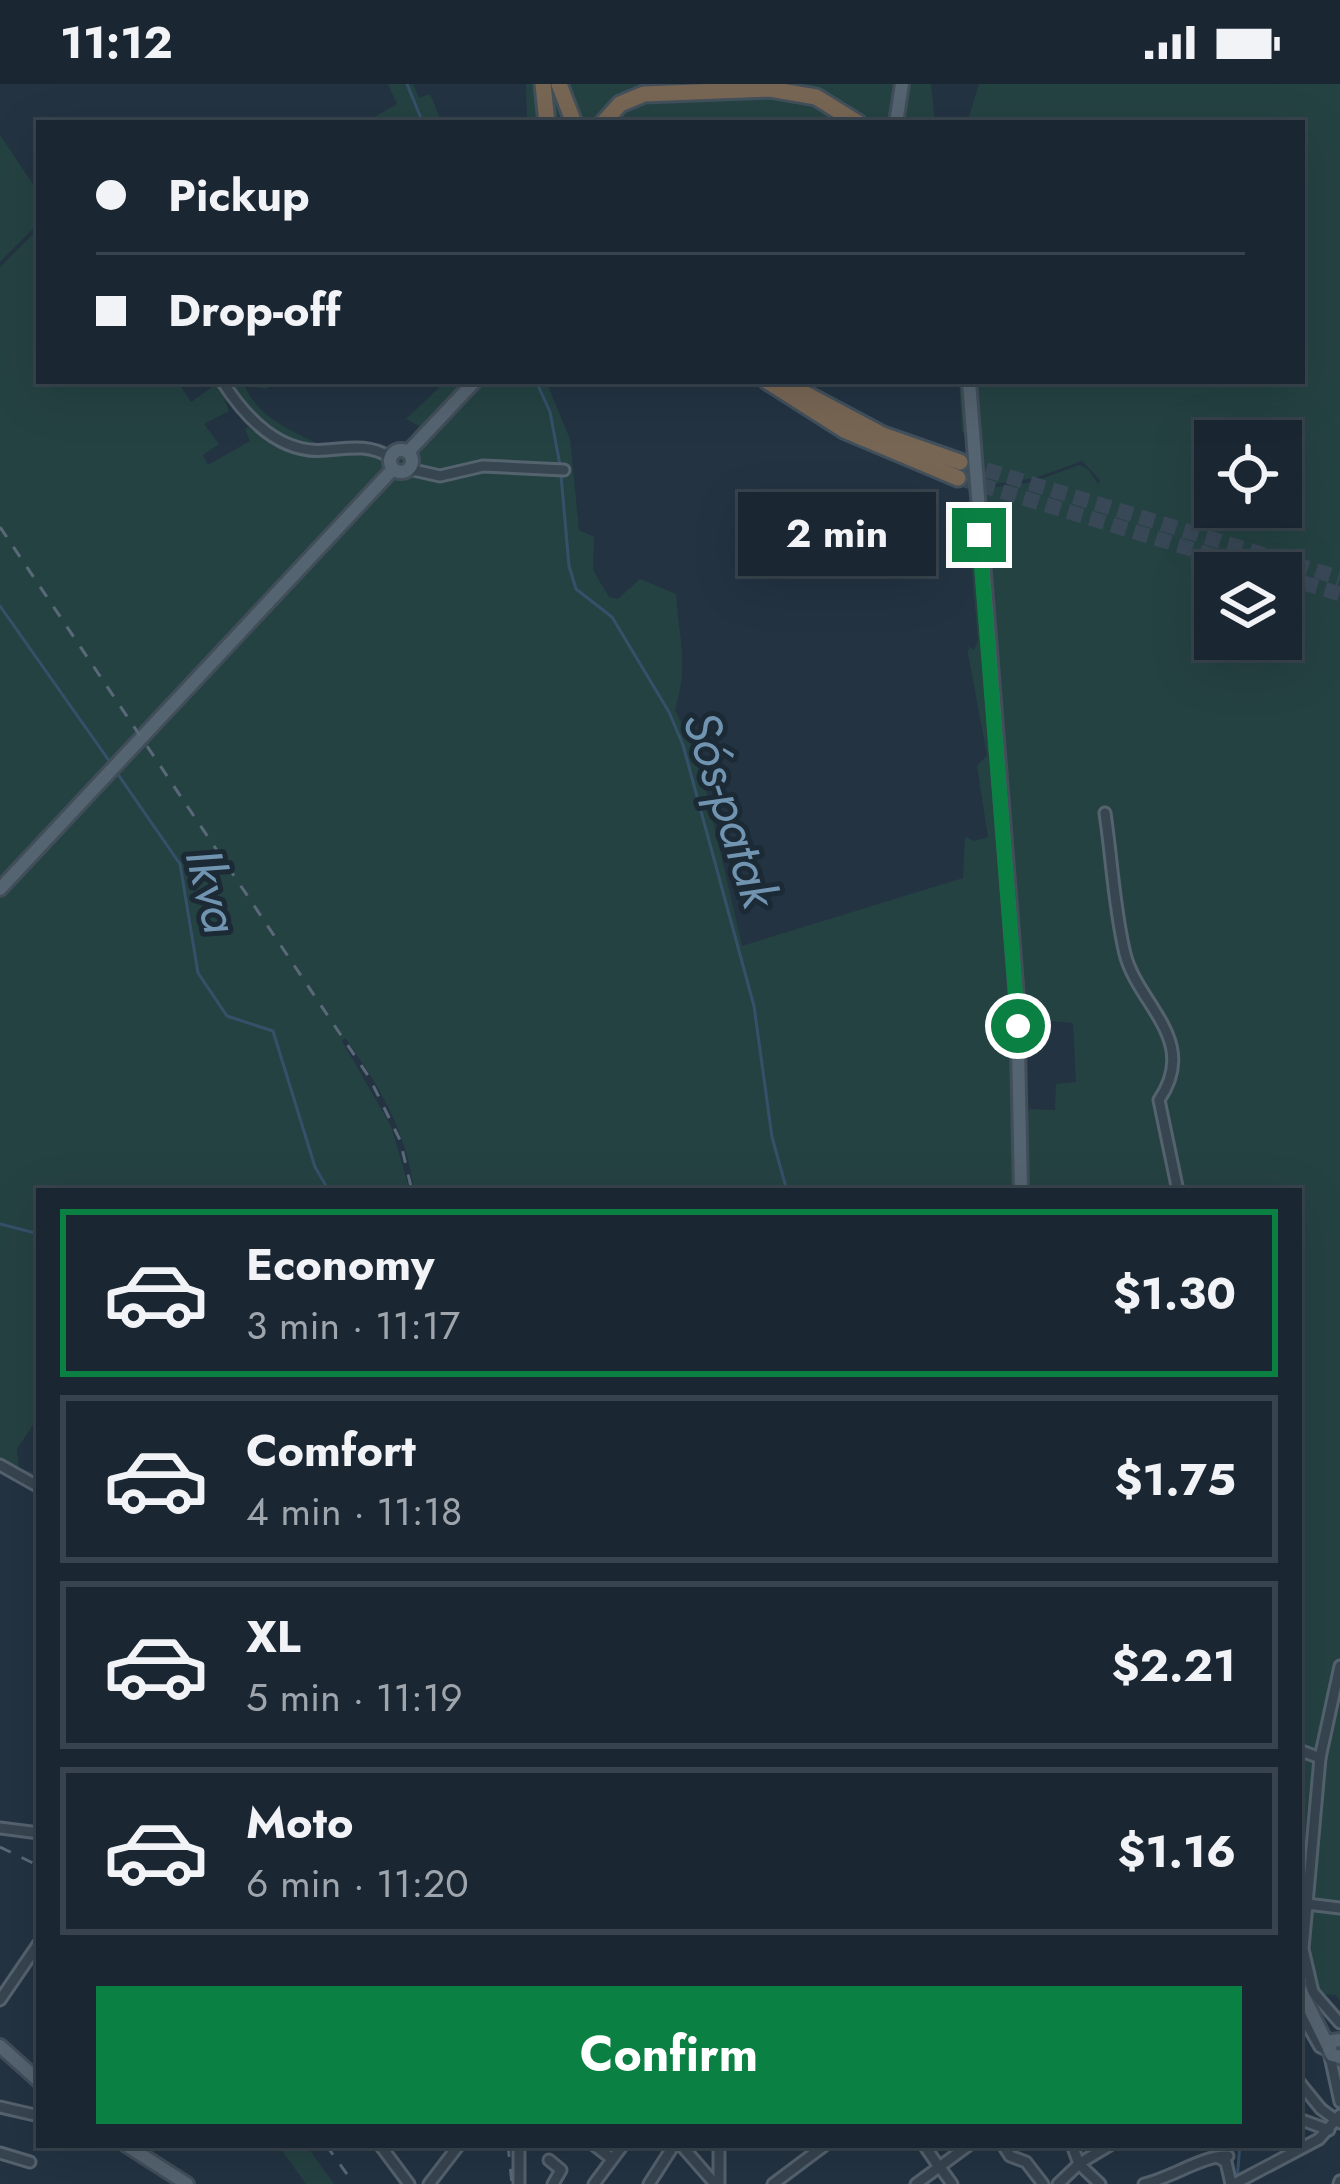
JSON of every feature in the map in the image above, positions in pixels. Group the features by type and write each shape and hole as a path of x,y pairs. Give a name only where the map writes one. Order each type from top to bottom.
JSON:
{"highway":[{"path":"547,120 551,84"},
{"path":"551,84 569,120"},
{"path":"631,84 725,84"},
{"path":"790,84 830,96 866,120"},
{"path":"606,120 620,104 644,94 770,89 816,97 853,120"},
{"path":"772,384 844,430 959,470 790,384"}],"main road":[{"path":"894,119 902,84"},
{"path":"408,452 472,384"},
{"path":"969,384 1017,998 1021,1188"},
{"path":"0,889 392,463 398,450 412,458 409,469 400,472 392,463"},
{"path":"1302,1993 1335,2050"},
{"path":"0,2046 36,2078"},
{"path":"131,2148 187,2184"}],"street":[{"path":"224,384 253,421 292,447 308,451 363,447 392,463"},
{"path":"409,469 440,476 484,466 560,470"},
{"path":"1105,813 1126,959 1170,1039 1167,1088 1159,1100 1177,1188"},
{"path":"0,1465 36,1485"},
{"path":"1339,2023 1317,1998 1303,1949 1320,1758 1340,1666"},
{"path":"1302,1751 1320,1758"},
{"path":"0,1828 36,1833"},
{"path":"1307,1904 1340,1908"},
{"path":"0,2000 36,1947"},
{"path":"1302,2014 1320,2047 1335,2050 1340,2102"},
{"path":"1302,2085 1339,2120 1329,2131 1302,2145"},
{"path":"0,2107 36,2115"},
{"path":"1302,2120 1329,2131"},
{"path":"382,2148 409,2184"},
{"path":"429,2184 457,2148"},
{"path":"519,2184 521,2148"},
{"path":"597,2148 613,2159"},
{"path":"594,2184 621,2148"},
{"path":"649,2184 676,2148"},
{"path":"681,2148 717,2184"},
{"path":"717,2184 719,2148"},
{"path":"773,2184 821,2148"},
{"path":"926,2148 952,2184"},
{"path":"916,2184 966,2148"},
{"path":"1005,2148 1010,2156 1026,2162 1043,2184"},
{"path":"1074,2148 1101,2184"},
{"path":"1062,2181 1106,2148"},
{"path":"1238,2177 1295,2148"},
{"path":"1144,2184 1176,2176 1230,2150 1238,2177"},
{"path":"0,2153 30,2162"},
{"path":"1207,2160 1220,2158 1238,2177"},
{"path":"549,2160 561,2170 554,2184"}],"green space":[{"path":"388,84 413,84 419,98 430,94 441,120 369,120 397,104"},
{"path":"526,84 931,84 935,120 527,120"},
{"path":"979,84 1340,84 1340,1902 1303,1898 1302,1906 1302,1188 1025,1188 1024,1131 1029,1109 1055,1110 1056,1084 1076,1082 1073,1023 1041,1020 1025,1000 1020,981 981,489 1033,482 1079,465 1098,484 1100,480 1082,461 1035,478 981,486 975,384 1305,384 1305,120 968,120"},
{"path":"0,135 36,189 36,226 0,262"},
{"path":"36,231 36,384 179,384 191,402 218,384 229,411 204,424 219,444 203,455 208,465 250,441 248,427 286,451 321,458 355,451 392,458 419,426 406,419 443,384 547,384 570,439 579,530 594,537 593,570 609,597 618,599 640,579 676,594 682,665 675,710 698,755 742,946 963,878 965,837 974,841 988,837 977,766 987,755 968,654 978,640 966,505 973,495 969,435 962,432 959,384 965,384 1016,1013 1015,1188 413,1188 390,1110 345,1038 342,1041 391,1126 409,1188 36,1188 36,1420 17,1449 19,1469 33,1472 36,1492 0,1471 0,267"},
{"path":"242,384 272,384 266,389 244,385 267,415 321,445 320,449 281,437 231,390"},
{"path":"1310,1908 1340,1911 1340,2001 1336,1995 1315,1994 1306,1964"},
{"path":"280,2148 308,2148 334,2184 306,2184"}],"waterway":[{"name":"Sós-patak","path":"407,84 422,120"},
{"name":"Sós-patak","path":"537,384 550,412 560,465"},
{"name":"Sós-patak","path":"561,475 569,566 576,589 612,617 669,712 683,745 754,1006 772,1137 786,1188"},
{"name":"Ikva","path":"0,606 110,762"},
{"name":"Ikva","path":"115,770 180,864 198,973 227,1016 273,1031 315,1167 327,1188"},
{"path":"0,1224 36,1233"},
{"name":"Ikva","path":"1237,2179 1240,2148"}],"tunnel":[{"path":"964,463 1340,578"},
{"path":"958,478 1201,552"},
{"path":"1302,582 1340,594"}],"railway":[{"path":"0,527 369,1077 400,1140 411,1188"},
{"path":"0,1847 36,1865"},
{"path":"328,2148 354,2184"},
{"path":"508,2148 512,2184"}],"route":[{"path":"979,535 1018,1026"}]}
